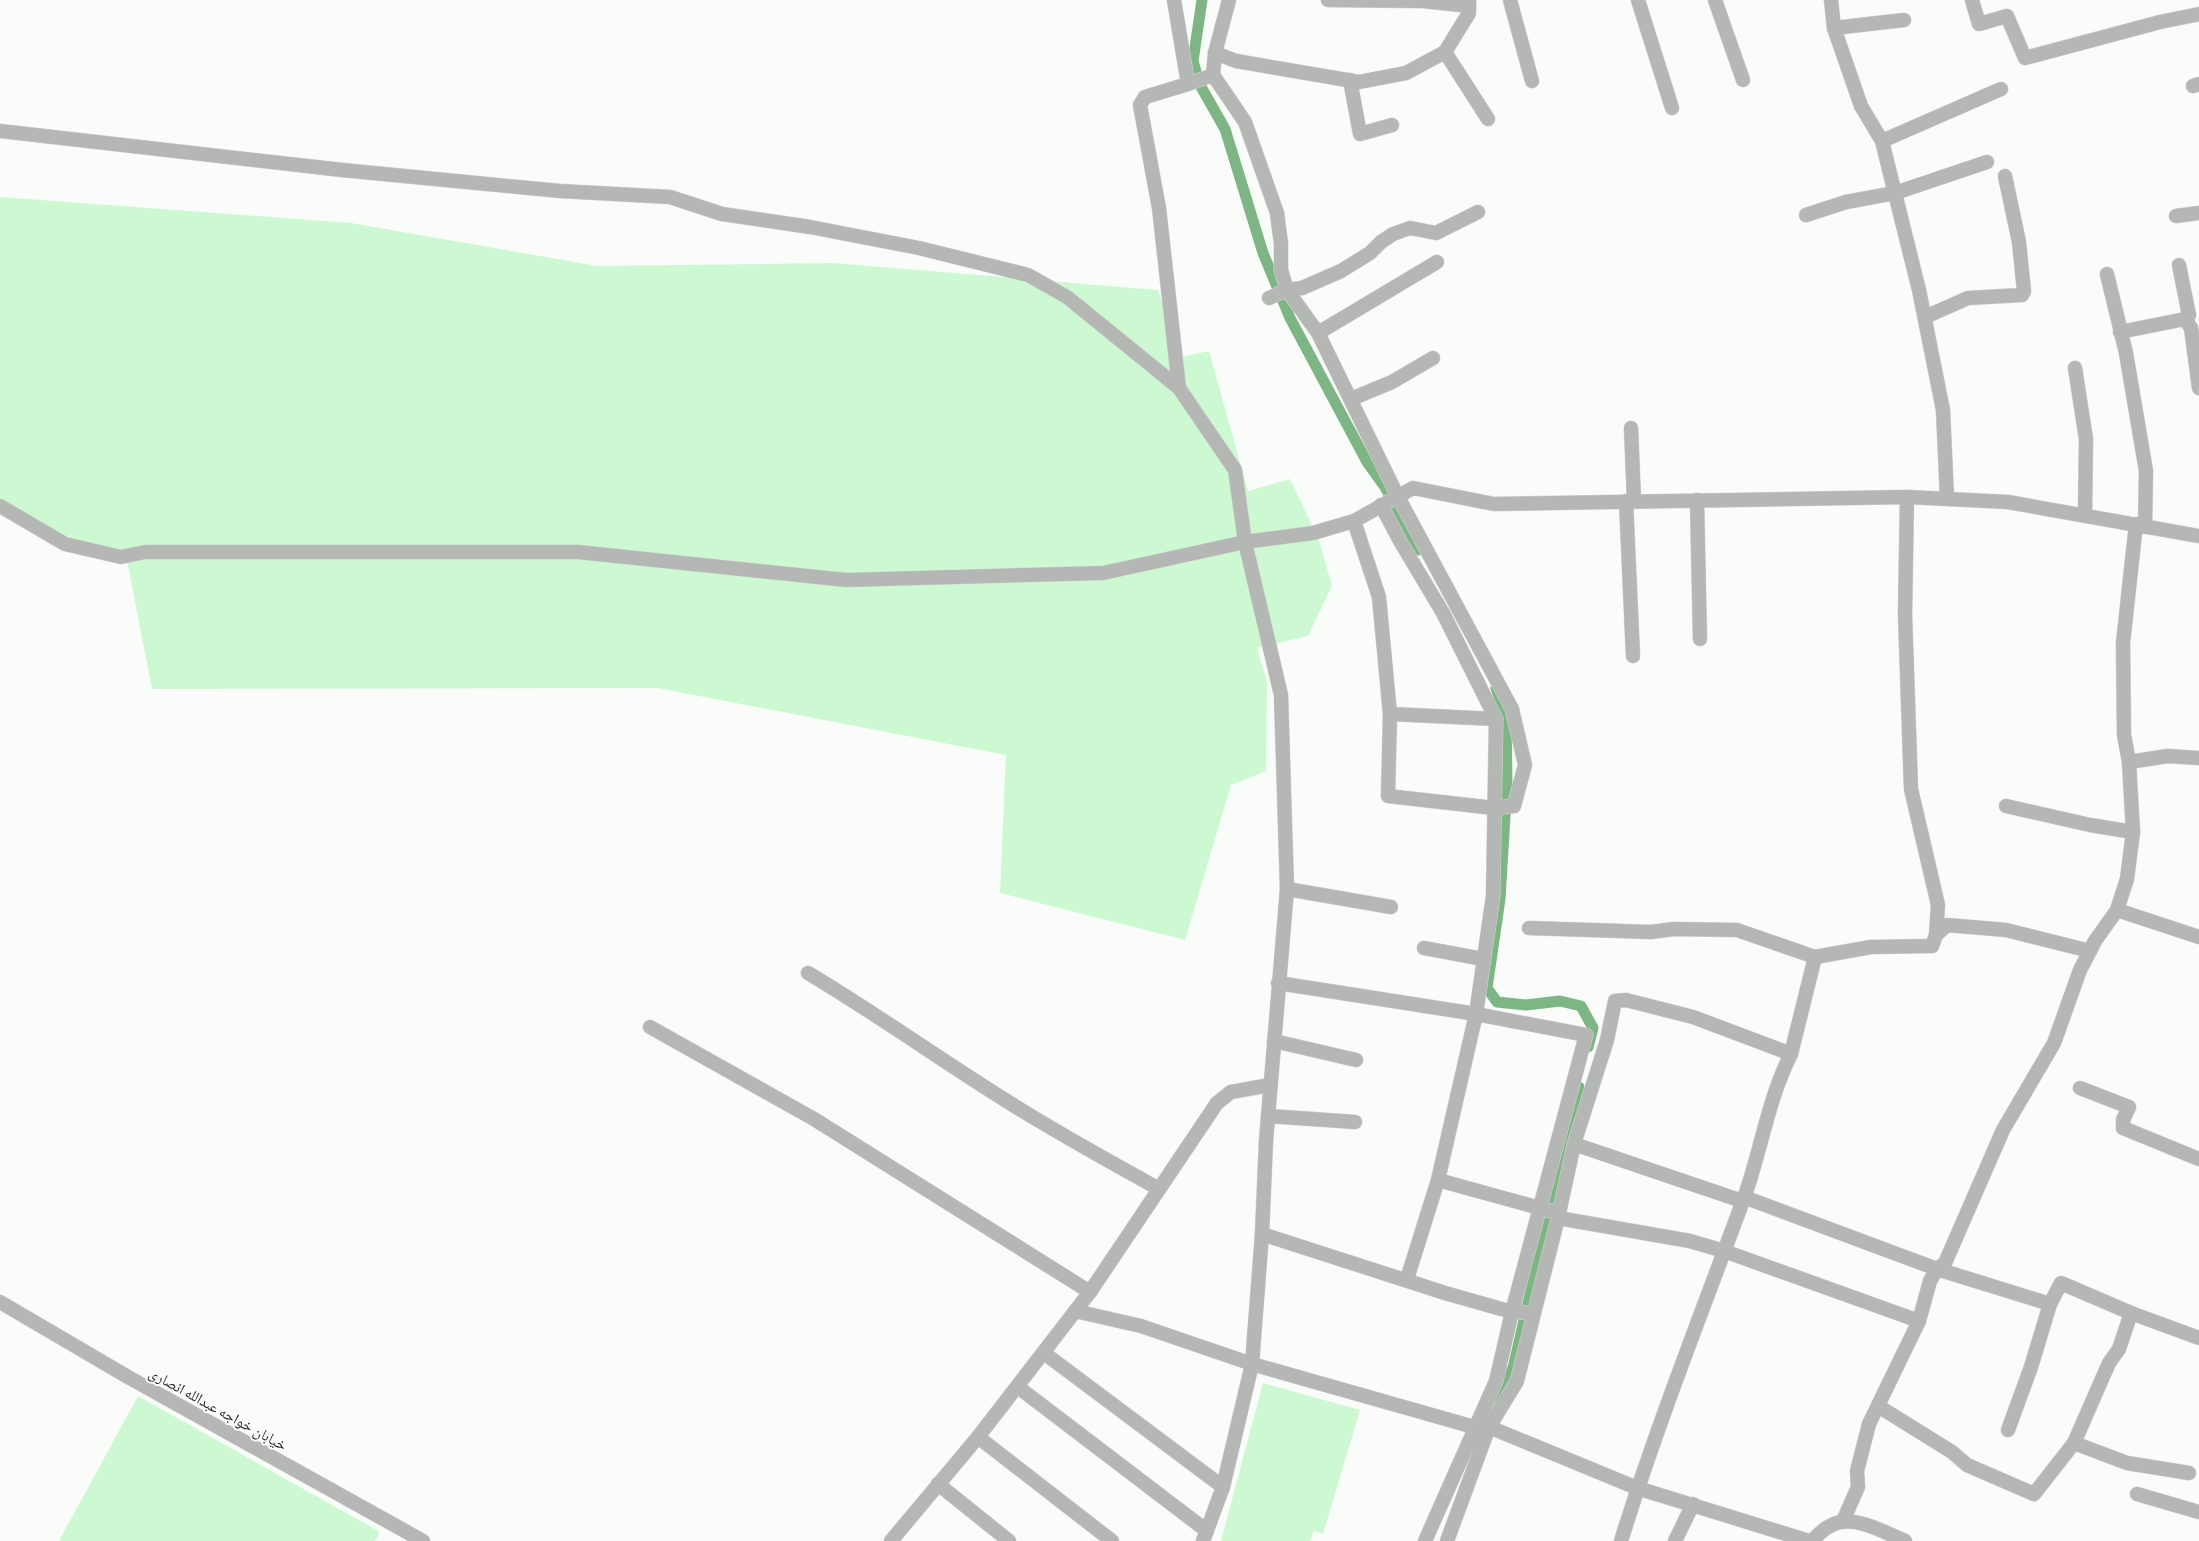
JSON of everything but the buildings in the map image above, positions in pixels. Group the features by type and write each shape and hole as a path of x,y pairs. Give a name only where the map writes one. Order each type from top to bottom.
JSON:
{"street":[{"path":"1174,0 1188,84"},
{"path":"1229,0 1215,53 1213,75 1245,122 1277,213 1281,244 1281,270 1287,290 1318,334 1397,495 1512,709 1524,765 1514,806 1494,808 1388,796 1390,714 1379,597 1354,521"},
{"path":"1215,53 1236,61 1359,82 1406,73 1445,52 1469,13 1469,3 1328,0"},
{"path":"1510,0 1532,81"},
{"path":"1638,0 1672,108"},
{"path":"1715,0 1743,80"},
{"path":"1831,0 1834,28 1860,106 1882,141 1925,317 1943,410 1947,498"},
{"path":"1972,0 1980,24 2008,16 2025,58 2160,22 2199,14"},
{"path":"1834,28 1904,20"},
{"path":"1445,52 1488,119"},
{"path":"1179,388 1159,208 1140,105 1145,97 1213,75"},
{"path":"1350,80 1360,134 1392,125"},
{"path":"1882,141 2000,89"},
{"path":"0,131 342,170 560,191 670,197 722,214 810,227 918,248 1028,275 1067,296 1179,388 1235,470 1245,542 1281,694 1287,889 1270,1085 1262,1234 1252,1364 1223,1487 1205,1536 1018,1387"},
{"path":"1806,215 1846,202 1895,194 1987,162"},
{"path":"1925,317 1968,298 2022,295 2024,291 2019,242 2005,176"},
{"path":"1269,298 1287,290 1302,288 1341,271 1370,253 1393,234 1410,228 1436,233 1478,212"},
{"path":"2176,216 2199,213"},
{"path":"1318,334 1437,262"},
{"path":"2120,332 2185,319 2189,315 2179,264"},
{"path":"1843,1521 1858,1487 1857,1471 1870,1424 1919,1321 1930,1281 1937,1270 1945,1263 2003,1130 2054,1043 2080,970 2117,910 2127,879 2134,832 2129,762 2124,736 2122,643 2140,525 2146,471 2126,353 2107,274"},
{"path":"2185,319 2191,328 2199,388"},
{"path":"1351,399 1392,382 1433,358"},
{"path":"2075,368 2086,439 2085,516"},
{"path":"1631,428 1630,501 1633,656"},
{"path":"0,506 65,544 121,557 144,552 578,552 846,580 1102,573 1245,542 1312,533 1354,521 1397,495 1413,488 1494,504 1907,497 1947,498 2008,502 2199,536"},
{"path":"1529,928 1651,932 1674,929 1738,930 1816,957 1871,947 1932,946 1936,935 1938,905 1911,789 1905,614 1907,497"},
{"path":"1696,500 1700,639"},
{"path":"1381,505 1443,613 1496,719 1493,896 1476,1014 1438,1180 1407,1279"},
{"path":"1390,714 1496,719"},
{"path":"2129,762 2168,756 2199,758"},
{"path":"2006,806 2110,829 2134,832"},
{"path":"1287,889 1392,907"},
{"path":"2117,910 2199,937"},
{"path":"1936,935 1947,925 2006,930 2090,951"},
{"path":"1424,948 1483,959"},
{"path":"1620,1541 1637,1488 1743,1199 1785,1065 1791,1054 1816,957"},
{"path":"808,973 874,1012 1010,1103 1095,1154 1159,1189"},
{"path":"1278,983 1476,1014 1607,1040"},
{"path":"1447,1541 1489,1426 1517,1381 1574,1144 1607,1040 1615,1001 1626,1000 1693,1017 1791,1054"},
{"path":"650,1027 814,1119 1090,1292"},
{"path":"1425,1541 1496,1381 1512,1312 1586,1035"},
{"path":"1274,1041 1356,1060"},
{"path":"891,1541 1018,1387 1090,1292 1217,1103 1231,1092 1270,1085"},
{"path":"2080,1088 2129,1107 2124,1120 2124,1128 2199,1159"},
{"path":"1268,1116 1355,1122"},
{"path":"1574,1144 1743,1199 1937,1270 2050,1304"},
{"path":"1438,1180 1540,1208 1558,1216 1690,1241 1724,1251 1919,1321"},
{"path":"1262,1234 1407,1279 1445,1293 1512,1312 1534,1313"},
{"path":"2008,1430 2031,1368 2050,1304 2061,1283 2131,1313 2199,1338"},
{"name":"خیابان خواجه عبدالله انصاری","path":"0,1302 136,1382 423,1541"},
{"path":"1075,1311 1140,1326 1252,1364 1474,1427 1489,1426 1637,1488 1810,1541 1829,1526 1843,1521 1861,1523 1905,1541"},
{"path":"1878,1406 1952,1452 1966,1465 2034,1494 2074,1443 2109,1363 2119,1349 2131,1313"},
{"path":"1044,1353 1223,1487"},
{"path":"978,1437 1112,1541"},
{"path":"2074,1443 2127,1462 2189,1473"},
{"path":"938,1484 1009,1541"},
{"path":"2137,1494 2199,1512"},
{"path":"1675,1541 1692,1504"}],"green space":[{"path":"0,197 351,223 597,266 834,263 1158,290 1181,357 1209,351 1248,491 1290,479 1319,540 1332,586 1308,636 1257,648 1267,682 1266,771 1231,785 1185,940 1000,893 1006,755 658,688 152,689 125,550 77,541 0,507"},
{"path":"1263,1383 1360,1410 1323,1534 1314,1531 1310,1541 1221,1541"},
{"path":"138,1396 380,1532 375,1541 59,1541"}],"waterway":[{"path":"1202,0 1193,61 1200,85 1225,129 1263,253 1290,318 1367,462 1385,487 1419,550"},
{"path":"1496,688 1506,718 1507,783 1500,899 1487,988 1497,1002 1526,1005 1560,1001 1581,1006 1593,1028 1588,1047"},
{"path":"1489,1409 1513,1368 1547,1221 1554,1202 1579,1087"}]}
